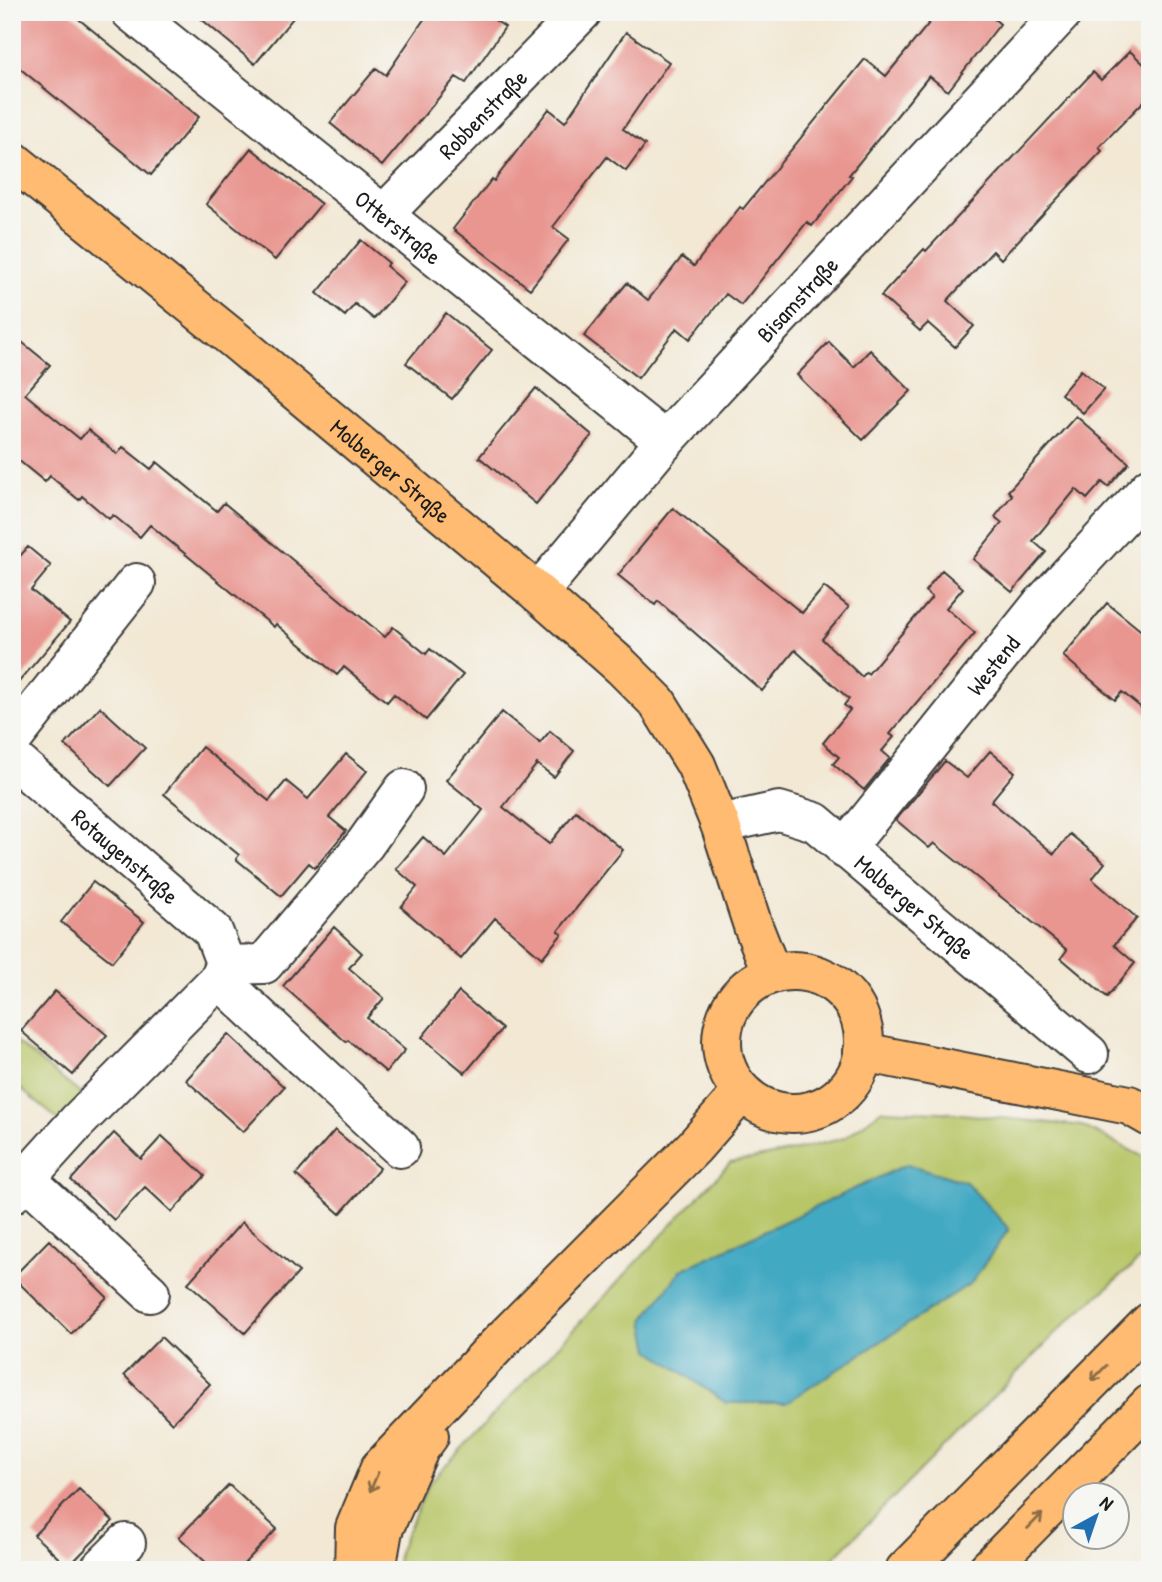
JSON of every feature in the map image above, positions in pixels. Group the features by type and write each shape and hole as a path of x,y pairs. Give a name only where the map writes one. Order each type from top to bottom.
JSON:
{"main road":[{"name":"Molberger Straße","path":"12,160 236,341 538,593 622,667 657,702 695,765 720,824 753,926 772,974"},
{"path":"782,971 806,971 828,979 846,994 859,1014 865,1037 863,1052 852,1083 836,1100 814,1111 791,1114 767,1109 742,1092 731,1079 722,1057 721,1034 727,1011 741,992 760,978 772,974 782,971"},
{"path":"863,1052 1129,1105 1150,1117"},
{"path":"354,1570 355,1528 380,1468 501,1341 694,1147 742,1092"},
{"path":"908,1564 1150,1322"},
{"path":"376,1570 383,1530 419,1448 501,1341"},
{"path":"987,1570 1150,1404"}],"street":[{"name":"Otterstraße","path":"131,12 665,441"},
{"name":"Robbenstraße","path":"383,215 582,12"},
{"name":"Bisamstraße","path":"538,593 665,441 1063,12"},
{"name":"Westend","path":"845,849 1039,607 1150,487"},
{"path":"12,740 136,583"},
{"name":"Rotaugenstraße","path":"12,758 213,931 222,972 400,1149"},
{"path":"150,1293 19,1186 222,972 264,964 365,844 404,789"},
{"name":"Molberger Straße","path":"720,824 779,811 815,822 1089,1054"},
{"path":"99,1570 126,1543"}],"green space":[{"path":"12,1039 86,1098 61,1122 12,1082"},
{"path":"882,1110 941,1112 1082,1126 1150,1160 1150,1251 1065,1324 822,1570 397,1570 398,1552 430,1482 730,1163 844,1138"}],"water":[{"path":"907,1164 966,1182 1009,1229 971,1283 786,1403 726,1403 650,1350 644,1320 681,1270"}],"building":[{"path":"12,12 70,12 199,117 151,175 12,62"},
{"path":"193,12 298,12 255,64"},
{"path":"429,12 483,12 505,27 466,83 456,77 382,166 330,123 376,68 386,75"},
{"path":"938,12 986,12 1000,24 948,91 929,76 849,175 852,176 812,226 807,222 741,305 726,294 690,339 677,328 638,378 584,336 627,283 648,300 682,257 694,266 740,207 743,209 865,59 886,76"},
{"path":"626,32 669,62 623,129 645,145 626,171 607,157 553,227 569,239 530,289 453,229 549,109 565,122"},
{"path":"1130,51 1150,70 1150,95 1099,147 1102,151 1001,259 993,251 947,301 974,326 955,347 928,323 920,331 881,296 1093,72 1101,80"},
{"path":"251,148 321,204 275,260 206,204"},
{"path":"361,240 389,263 386,266 405,282 374,319 355,304 345,316 317,293"},
{"path":"446,313 492,350 452,399 406,363"},
{"path":"12,334 50,365 25,394 80,439 88,430 117,454 123,447 151,469 157,462 217,511 224,503 385,637 393,627 426,654 430,649 463,675 426,720 394,694 387,702 344,667 337,675 150,525 140,537 113,515 109,519 82,496 79,500 50,476 45,482 12,455"},
{"path":"829,342 854,367 870,350 911,391 863,440 797,375"},
{"path":"1081,370 1104,389 1083,413 1061,394"},
{"path":"536,388 592,435 536,504 479,457"},
{"path":"1076,416 1129,463 1108,487 1102,482 1087,499 1076,489 1033,541 1046,552 1012,592 973,559 1002,523 995,517 1012,495 1008,491"},
{"path":"673,508 802,613 824,587 849,607 822,639 862,677 866,672 868,674 932,597 925,591 942,570 963,588 946,608 975,633 890,734 894,737 882,751 890,758 864,790 833,764 839,757 823,743 850,710 844,705 849,699 795,650 762,691 658,601 655,605 618,575"},
{"path":"28,547 51,566 31,590 70,622 12,690 12,565"},
{"path":"1107,603 1150,638 1150,715 1122,692 1115,700 1063,656"},
{"path":"100,707 145,748 110,786 65,745"},
{"path":"502,712 540,743 550,731 574,751 554,777 537,764 503,807 549,844 576,811 623,850 558,931 562,934 542,958 495,918 461,959 401,907 417,887 396,869 423,837 446,857 483,810 446,780"},
{"path":"202,747 269,801 286,781 308,799 346,754 367,771 329,817 346,831 315,868 309,863 281,896 236,859 239,855 164,794"},
{"path":"990,751 1015,772 991,801 1054,854 1070,834 1105,863 1092,879 1137,918 1114,945 1135,963 1107,997 1061,958 1067,950 934,843 929,848 896,820 945,761 967,778"},
{"path":"93,882 144,922 112,962 61,922"},
{"path":"334,927 362,953 349,968 384,998 367,1018 405,1050 386,1072 348,1040 346,1042 283,986"},
{"path":"55,991 107,1035 73,1075 21,1031"},
{"path":"459,992 502,1029 465,1073 422,1037"},
{"path":"228,1034 284,1087 243,1132 186,1080"},
{"path":"335,1130 380,1168 340,1214 296,1175"},
{"path":"114,1133 141,1159 162,1136 205,1176 172,1212 145,1187 114,1220 71,1180"},
{"path":"242,1222 299,1272 245,1333 188,1283"},
{"path":"49,1240 107,1297 71,1334 13,1277"},
{"path":"161,1337 210,1384 172,1423 124,1375"},
{"path":"229,1485 277,1529 238,1570 214,1570 179,1537"},
{"path":"79,1489 113,1521 68,1567 34,1535"}]}
